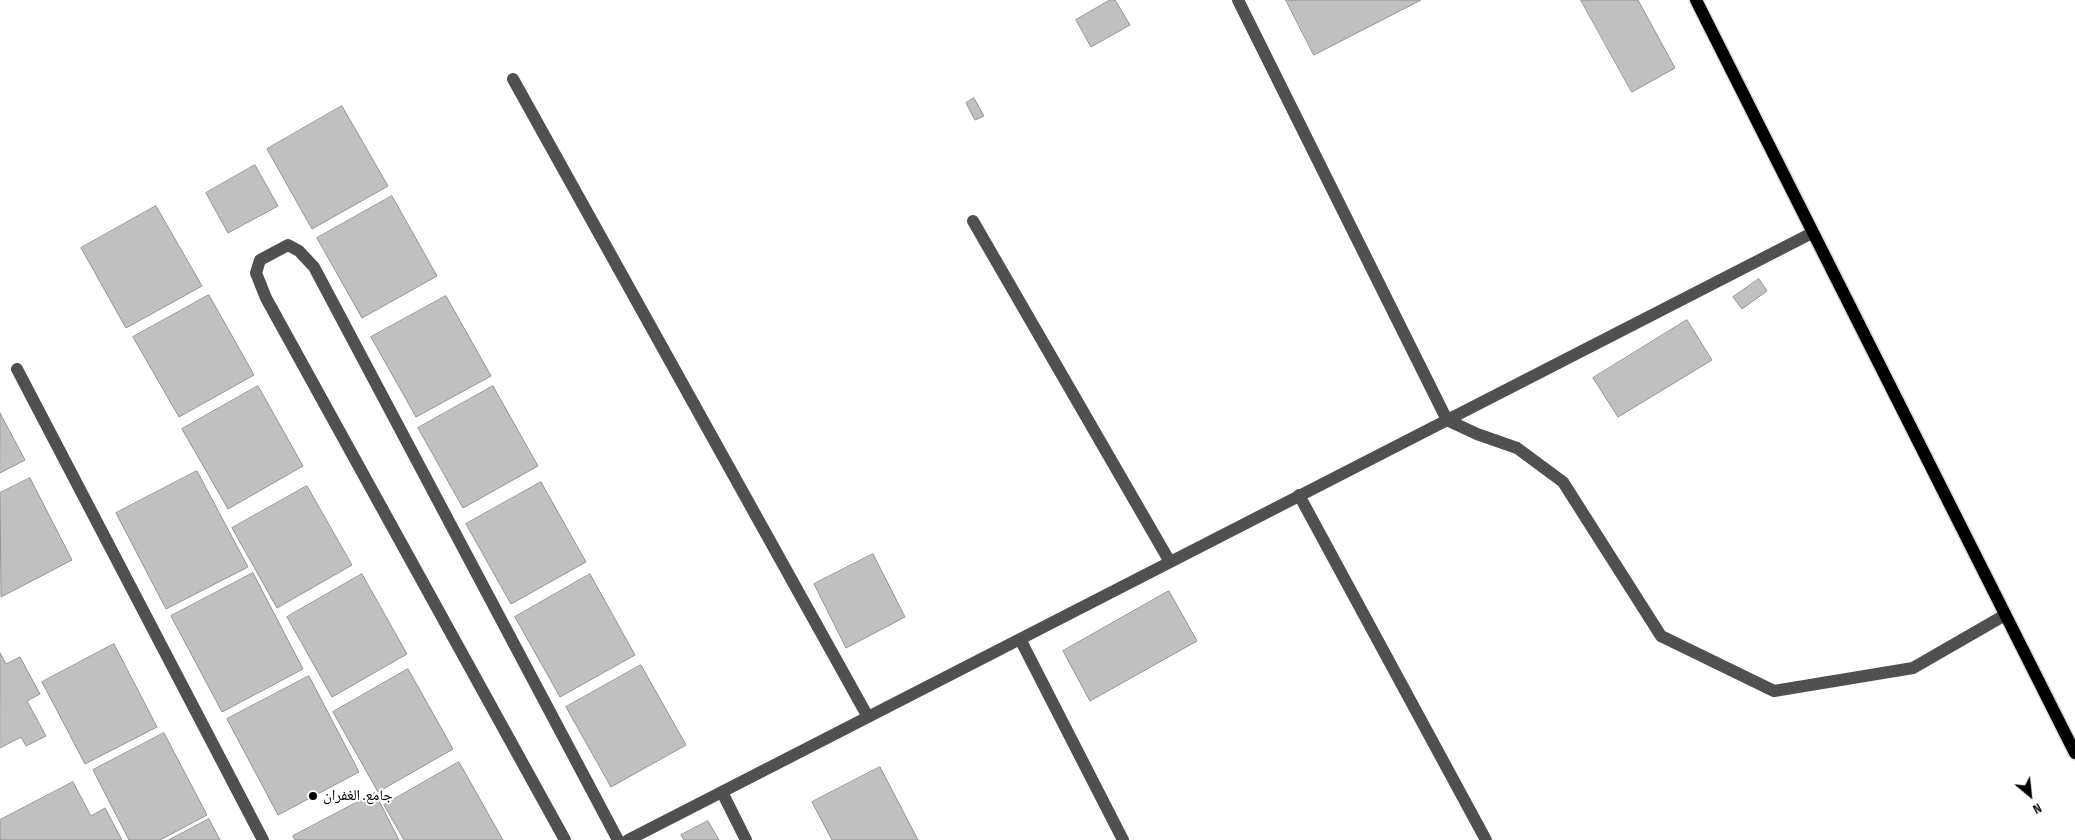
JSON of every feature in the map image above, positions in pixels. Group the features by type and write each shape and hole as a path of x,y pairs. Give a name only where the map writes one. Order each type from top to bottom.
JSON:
{"main road":[{"path":"1696,0 2075,753"}],"street":[{"path":"1238,0 1447,420 1477,434 1517,448 1563,482 1661,636 1774,691 1913,668 2005,615"},
{"path":"513,78 868,717"},
{"path":"973,221 1170,562"},
{"path":"628,840 1812,233"},
{"path":"565,840 266,298 256,273 260,260 288,245 299,251 314,267 618,840"},
{"path":"17,369 263,840"},
{"path":"1299,495 1486,840"},
{"path":"1020,639 1123,840"},
{"path":"722,792 746,840"}],"building":[{"path":"1110,0 1115,0 1130,25 1091,47 1076,20"},
{"path":"1286,0 1421,0 1314,55"},
{"path":"1581,0 1638,0 1675,68 1632,92"},
{"path":"974,98 984,116 975,120 966,103"},
{"path":"342,106 388,186 312,229 267,149"},
{"path":"255,165 278,206 228,233 206,193"},
{"path":"392,196 437,276 362,318 317,238"},
{"path":"156,206 202,286 126,328 81,248"},
{"path":"1759,279 1767,291 1742,309 1733,297"},
{"path":"209,295 254,375 179,417 133,337"},
{"path":"446,296 491,376 416,417 371,337"},
{"path":"1687,320 1712,360 1618,417 1593,378"},
{"path":"258,386 303,466 228,509 182,429"},
{"path":"493,386 538,466 463,508 418,428"},
{"path":"0,413 25,460 0,473"},
{"path":"197,471 248,567 166,609 116,513"},
{"path":"30,478 72,560 1,597 0,493"},
{"path":"541,482 586,562 511,604 466,524"},
{"path":"307,486 352,565 277,608 232,528"},
{"path":"873,554 905,617 846,648 814,584"},
{"path":"253,573 303,669 222,712 171,616"},
{"path":"362,574 407,654 332,697 287,617"},
{"path":"590,574 635,655 560,697 515,617"},
{"path":"1169,591 1197,641 1090,701 1063,651"},
{"path":"114,644 157,727 85,764 42,682"},
{"path":"0,653 6,664 20,657 40,694 27,701 46,736 26,746 21,737 0,748"},
{"path":"641,665 686,745 611,787 566,707"},
{"path":"408,669 453,749 378,792 333,712"},
{"path":"309,676 359,772 278,815 227,719"},
{"path":"164,733 207,815 160,840 129,840 93,770"},
{"path":"459,762 503,840 404,840 384,805"},
{"path":"880,767 918,840 832,840 812,802"},
{"path":"73,782 91,816 105,808 122,840 0,840 0,820"},
{"path":"375,793 399,840 295,840 293,836"},
{"path":"209,819 220,840 169,840"},
{"path":"708,821 719,840 684,840 681,835"}],"place":[{"name":"جامع. الغفران","path":"313,796"}]}
